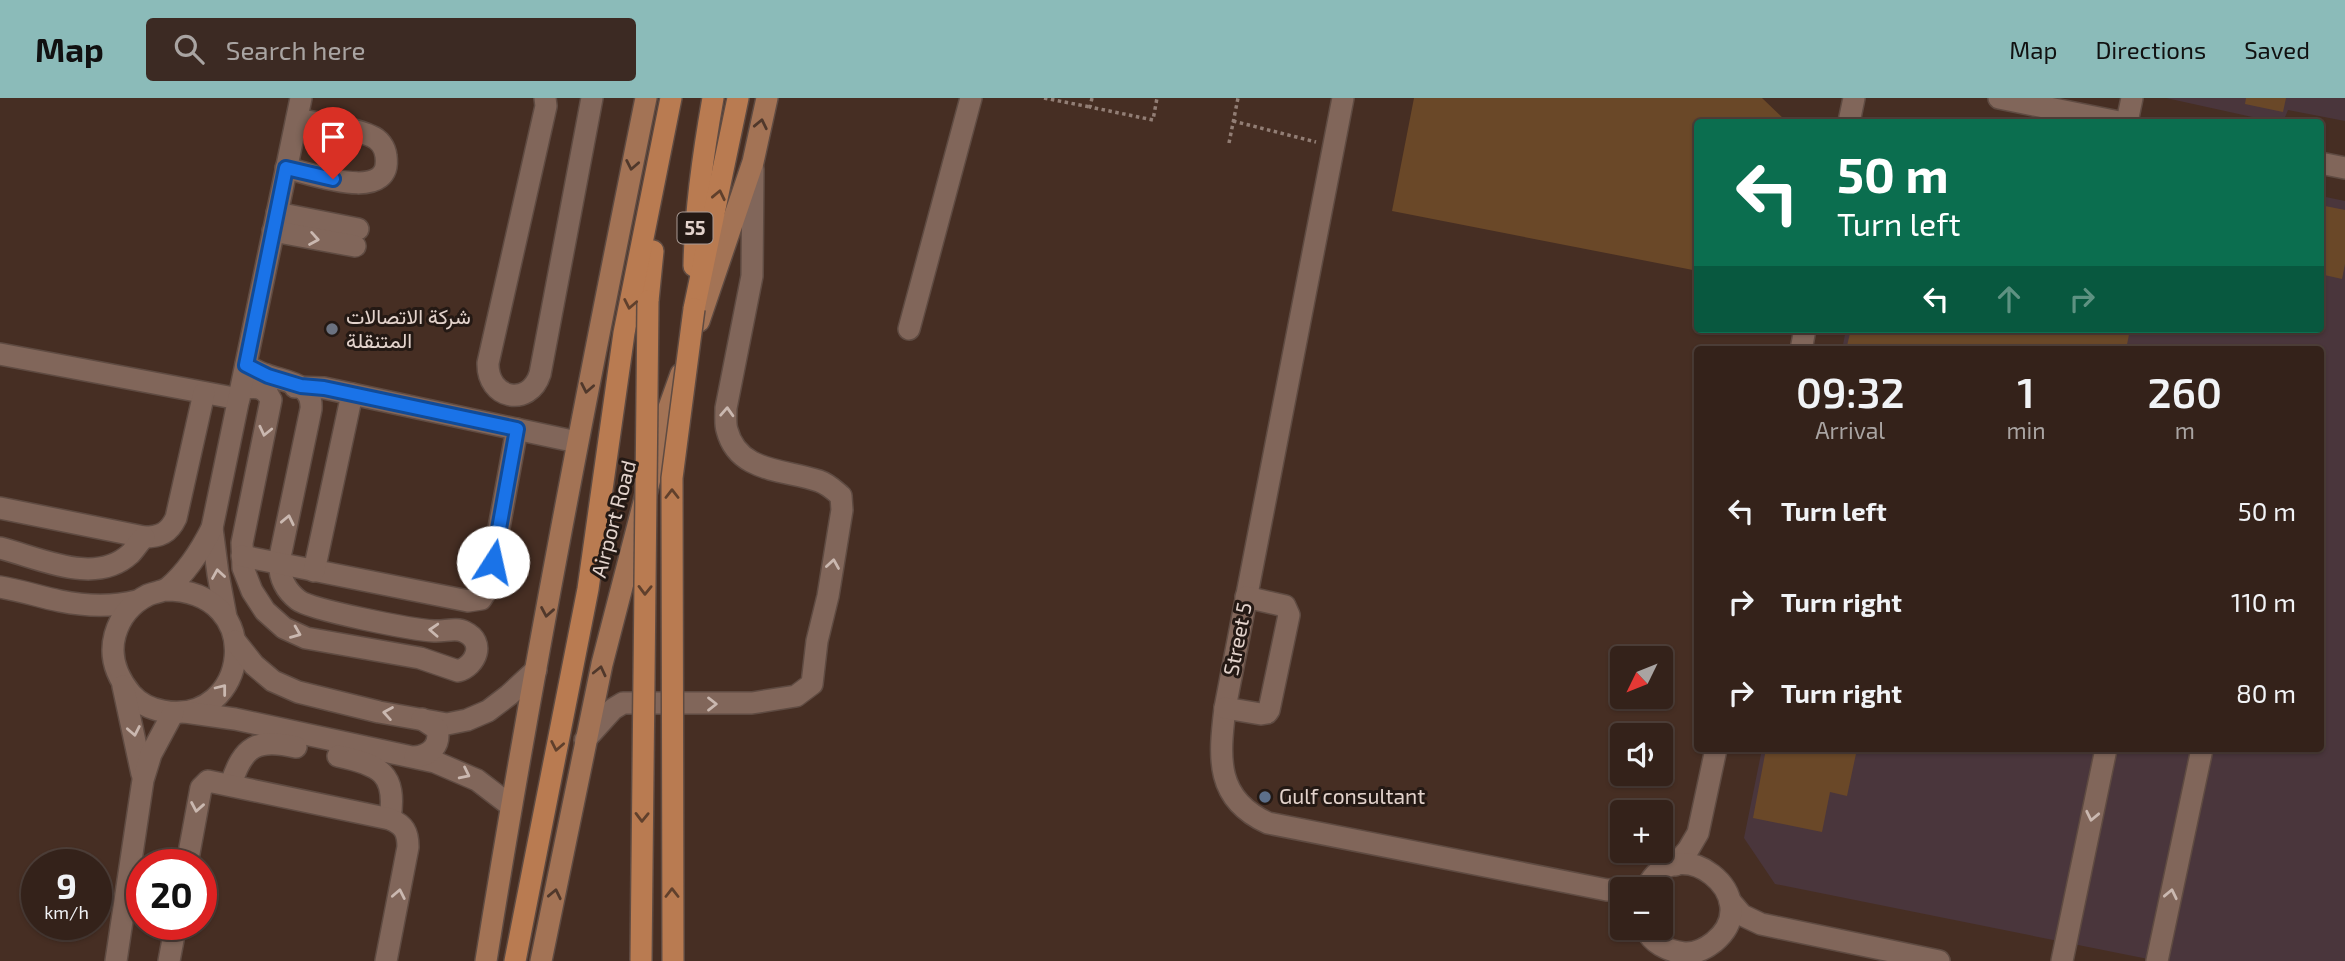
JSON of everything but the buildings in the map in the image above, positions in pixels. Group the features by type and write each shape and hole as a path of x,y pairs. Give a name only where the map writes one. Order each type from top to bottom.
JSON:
{"highway":[{"path":"515,961 588,589 624,333 671,98"},
{"name":"55","path":"694,309 695,225 704,146 713,98"},
{"path":"673,961 672,478 694,309 738,98"},
{"path":"641,961 648,301 663,141"}],"main road":[{"path":"486,961 576,442 646,98"},
{"name":"Airport Road","path":"541,961 602,664 667,414 753,162 767,98"}],"street":[{"path":"545,98 546,106 488,363 489,378 493,385 505,394 513,396 533,388 540,374 592,98"},
{"path":"909,329 971,98"},
{"name":"Street 5","path":"1343,98 1225,708 1221,763 1226,782 1245,809 1268,823 1610,890"},
{"path":"1850,119 1854,98"},
{"path":"1999,98 2104,119"},
{"path":"2128,119 2132,98"},
{"path":"2140,119 2144,98"},
{"path":"116,961 143,780 151,754 178,712 199,708 225,688 236,657 235,641 227,619 218,574 212,528 286,168 299,108 370,135 383,146 386,162 379,177 365,184 286,168"},
{"path":"585,740 613,709 623,703 752,704 796,696 813,684 817,641 828,596 842,510 841,496 831,486 818,480 754,465 736,450 726,429 726,408 751,276 753,162"},
{"path":"2324,164 2345,168"},
{"path":"275,222 357,238"},
{"path":"0,354 204,393 240,394 261,388 269,395 271,406 243,531 242,556 247,580 258,602 274,620 295,634 420,658 458,671 471,666 475,660 476,646 474,639 463,631 427,630 302,603 285,586 279,563 312,404 309,394 301,386"},
{"path":"246,365 268,376 301,386 324,388 576,442"},
{"path":"269,395 301,386"},
{"path":"0,508 144,537 157,537 165,533 176,518 204,393"},
{"path":"314,571 352,394"},
{"path":"198,418 233,425"},
{"path":"242,556 468,601 481,599 488,588 517,429"},
{"path":"165,590 192,561 212,528"},
{"path":"0,548 84,570 100,569 129,554 144,537"},
{"path":"0,587 62,602 88,605 113,605 137,601 165,590 183,590 201,595 215,605 227,619"},
{"path":"1225,708 1267,713 1289,615 1286,606 1246,597"},
{"path":"137,601 127,611 114,637 113,653 115,668 131,717 143,780"},
{"path":"88,605 104,619 114,637"},
{"path":"235,641 254,665 273,681 298,692 379,712 447,724 478,716 509,695 536,670"},
{"path":"122,683 135,699 153,709 235,719 368,763 388,781 393,798 390,819"},
{"path":"415,757 430,752 438,742 437,729 422,719"},
{"path":"231,784 242,757 257,745 274,743 322,746 415,757 450,767 477,780 511,806"},
{"path":"1715,752 1699,834 1702,854 1730,901 1742,915 1761,924 1939,961"},
{"path":"2063,961 2105,752"},
{"path":"2157,961 2201,752"},
{"path":"190,849 201,788 208,780 399,823 406,830 408,847 386,961"},
{"name":"Street 5","path":"1655,877 1661,871 1675,865 1699,834"},
{"path":"1675,865 1694,865 1712,873"},
{"path":"1720,937 1729,920 1730,901"},
{"path":"1655,944 1687,957 1738,928 1761,924"},
{"path":"169,961 173,940"}],"path":[{"path":"1044,98 1153,120 1157,98"},
{"path":"1090,107 1092,98"},
{"path":"1229,143 1238,98"},
{"path":"1233,121 1332,146"}],"shaded area":[{"path":"2166,98 2345,98 2345,121 2288,110 2284,119 2261,119"},
{"path":"2324,197 2345,201 2345,961 2158,961 1775,884 1744,838 1761,752 2324,752 2324,346 1843,346 1845,333 2324,333"}],"place":[{"name":"شركة الاتصالات المتنقلة","path":"332,329"},
{"name":"Gulf consultant","path":"1265,797"}],"route":[{"path":"333,179 286,168 246,365 268,376 301,386 324,388 517,429 493,562"}]}
